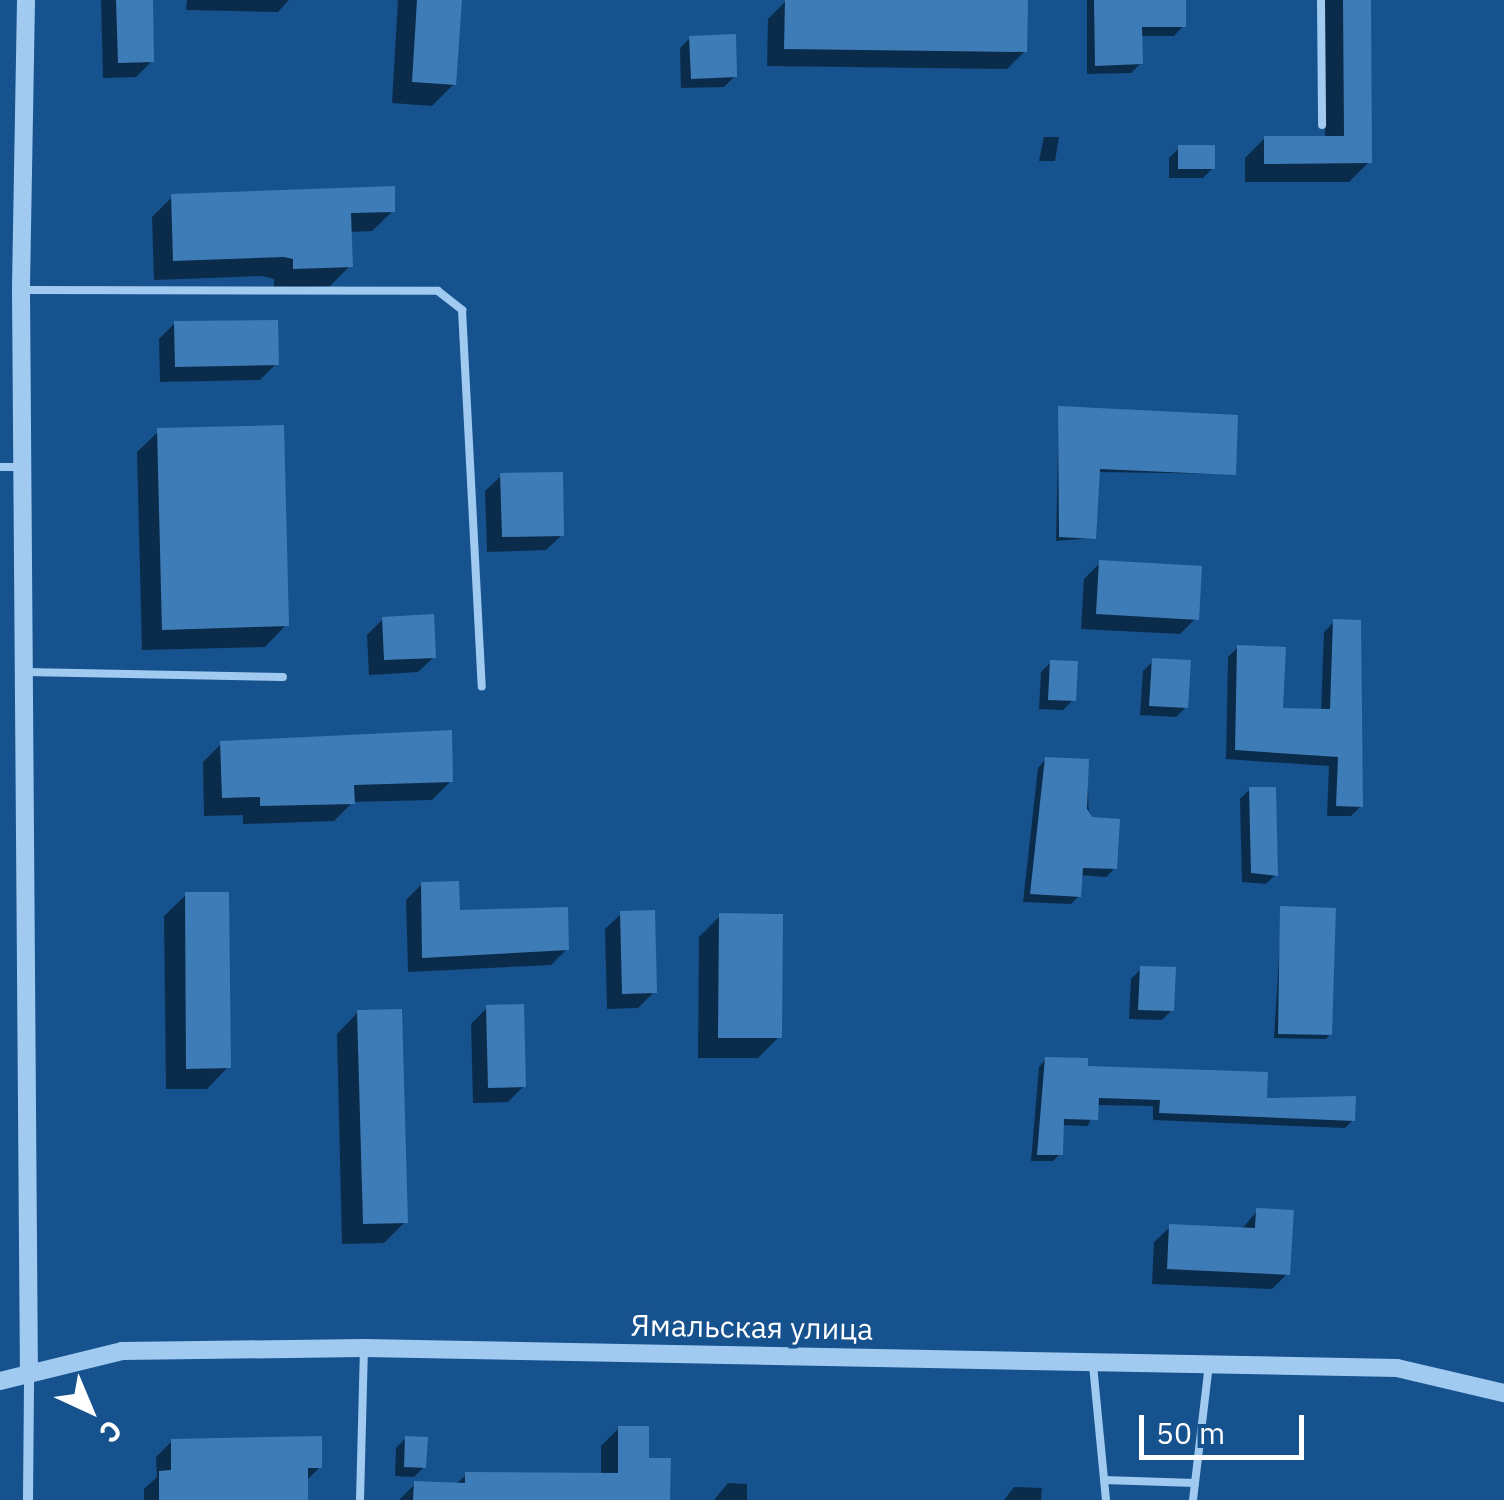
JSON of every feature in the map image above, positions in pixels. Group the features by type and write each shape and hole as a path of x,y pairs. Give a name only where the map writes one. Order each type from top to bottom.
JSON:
{"street":[{"path":"26,0 22,290 28,1500"},
{"name":"Ямальская улица","path":"0,1381 122,1351 364,1348 1410,1370 1504,1393"}],"lane":[{"path":"1321,0 1322,125"},
{"path":"22,290 438,292 462,310 482,686"},
{"path":"0,467 23,467"},
{"path":"25,672 283,677"},
{"path":"360,1500 364,1348"},
{"path":"1092,1362 1106,1500"},
{"path":"1193,1500 1208,1364"},
{"path":"1104,1480 1195,1482"}],"building":[{"path":"116,0 153,0 154,62 118,63"},
{"path":"417,0 462,0 456,85 412,82"},
{"path":"785,0 1028,0 1027,52 784,49"},
{"path":"1094,0 1186,0 1186,27 1142,27 1143,64 1095,66"},
{"path":"1343,0 1371,0 1372,163 1264,164 1264,136 1344,136"},
{"path":"736,34 737,77 691,79 689,36"},
{"path":"1178,145 1215,145 1215,169 1178,169"},
{"path":"395,186 395,212 351,213 353,267 293,269 293,259 284,257 173,261 171,194"},
{"path":"278,320 279,365 175,367 174,321"},
{"path":"1058,406 1238,415 1236,475 1100,469 1096,539 1059,537"},
{"path":"284,425 289,626 162,630 157,428"},
{"path":"563,472 564,536 502,537 500,473"},
{"path":"1099,560 1202,566 1199,620 1096,614"},
{"path":"434,614 436,658 384,660 382,617"},
{"path":"1333,619 1361,620 1363,807 1336,806 1338,757 1235,750 1237,645 1286,647 1283,708 1330,709"},
{"path":"1152,658 1191,660 1188,708 1149,706"},
{"path":"1050,660 1078,661 1076,701 1048,700"},
{"path":"452,730 453,782 354,785 355,804 260,806 260,797 222,798 220,741"},
{"path":"1045,757 1089,759 1087,809 1092,817 1120,819 1117,869 1083,868 1081,897 1030,894"},
{"path":"1249,787 1276,787 1278,876 1251,873"},
{"path":"459,881 460,910 568,907 569,950 422,958 421,882"},
{"path":"185,892 229,892 231,1068 186,1069"},
{"path":"1280,906 1336,908 1332,1035 1278,1034"},
{"path":"655,910 657,993 622,994 620,911"},
{"path":"719,913 783,914 782,1038 718,1038"},
{"path":"1140,966 1176,967 1174,1011 1138,1010"},
{"path":"524,1004 526,1087 488,1088 486,1005"},
{"path":"402,1009 408,1223 363,1224 357,1010"},
{"path":"1045,1057 1088,1058 1088,1066 1268,1072 1267,1098 1356,1096 1355,1121 1159,1113 1160,1100 1099,1098 1098,1120 1064,1119 1063,1155 1037,1155"},
{"path":"1256,1208 1294,1210 1290,1275 1167,1269 1169,1224 1255,1228"},
{"path":"618,1426 649,1426 649,1458 671,1458 670,1500 413,1500 414,1481 465,1483 465,1472 618,1473"},
{"path":"322,1436 322,1468 308,1468 308,1500 159,1500 159,1471 171,1470 171,1439"},
{"path":"405,1436 428,1437 426,1468 404,1467"}]}
